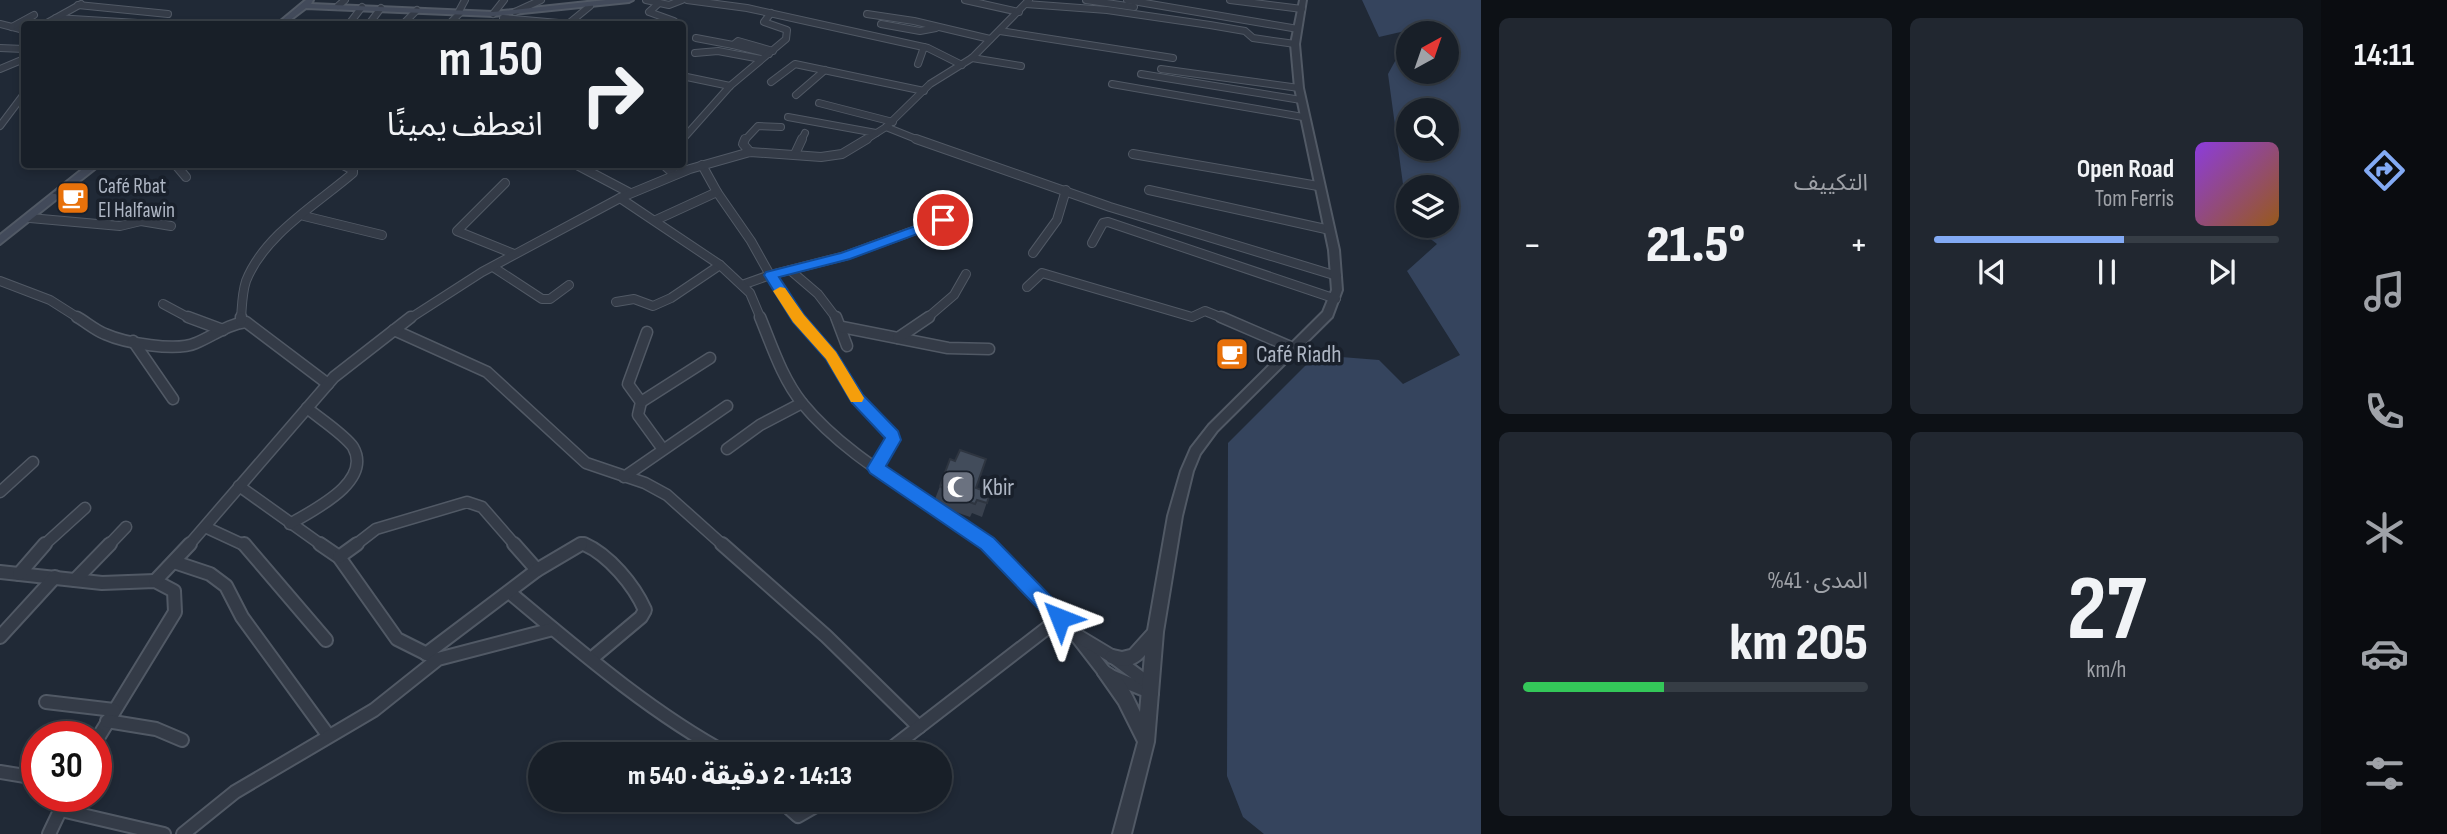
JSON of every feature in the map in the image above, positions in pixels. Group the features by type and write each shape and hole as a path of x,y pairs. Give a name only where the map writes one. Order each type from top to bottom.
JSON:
{"main road":[{"path":"285,21 308,2 508,15 577,7 587,3 629,0"},
{"path":"0,241 91,168"}],"street":[{"path":"51,21 88,0"},
{"path":"452,21 465,0"},
{"path":"493,13 504,0"},
{"path":"501,21 508,15 541,0"},
{"path":"646,0 670,5 684,0 771,13 923,47 962,65"},
{"path":"965,0 1019,12"},
{"path":"1086,0 1162,11 1168,7"},
{"path":"1126,0 1298,29"},
{"path":"1122,834 1146,743 1156,632 1175,516 1195,452 1228,411 1318,326 1336,299 1337,276 1330,230 1318,186 1300,94 1295,44 1302,5 1230,0"},
{"path":"155,581 328,384 352,360 394,330 514,254 630,193 674,174 750,152 837,155 890,124 924,91 972,58 1028,2 1210,25 1245,31 1253,38 1295,44"},
{"path":"568,21 587,3"},
{"path":"659,3 649,12 674,21"},
{"path":"78,5 168,14"},
{"path":"351,21 362,7"},
{"path":"371,21 381,8"},
{"path":"406,21 417,10"},
{"path":"686,137 730,86 786,39 788,32 764,22 771,13"},
{"path":"867,14 920,21 936,28"},
{"path":"23,21 34,15"},
{"path":"508,15 530,21"},
{"path":"56,18 105,21"},
{"path":"12,27 21,22"},
{"path":"0,24 21,29"},
{"path":"881,24 920,31 936,28 990,39"},
{"path":"1000,31 1173,58"},
{"path":"696,38 771,52"},
{"path":"918,64 923,47"},
{"path":"0,48 21,49"},
{"path":"695,53 718,51 761,59"},
{"path":"972,58 1021,66"},
{"path":"1,66 21,60"},
{"path":"771,82 793,64 924,91"},
{"path":"1161,69 1300,94"},
{"path":"796,95 825,70"},
{"path":"1141,74 1300,94"},
{"path":"686,77 730,86"},
{"path":"1112,84 1303,117"},
{"path":"0,126 21,98"},
{"path":"818,103 890,124 934,146 1337,276"},
{"path":"788,117 876,133"},
{"path":"750,152 743,144 744,140 758,126 781,127"},
{"path":"795,154 806,133"},
{"path":"1133,155 1318,186"},
{"path":"702,165 799,319 831,355 857,399 892,436 893,440 876,468"},
{"path":"178,168 186,177"},
{"path":"241,321 243,290 255,264 278,237 353,173 349,168"},
{"path":"583,168 630,193"},
{"path":"667,168 674,174"},
{"path":"505,183 457,232 514,254"},
{"path":"1033,253 1057,220 1066,190"},
{"path":"1149,190 1330,230"},
{"path":"656,220 717,192"},
{"path":"620,198 720,265 742,285 757,306 787,381 802,403 833,435 876,468 987,544 1075,634 1125,698 1146,743"},
{"path":"304,216 382,235"},
{"path":"30,218 124,227 141,221 171,226"},
{"path":"742,285 845,256 943,220"},
{"path":"1092,243 1103,223 1112,223 1336,299"},
{"path":"616,302 634,299 653,306 671,299 720,265"},
{"path":"494,267 542,299 550,299 569,285"},
{"path":"790,270 821,296 842,327 847,346"},
{"path":"1027,287 1042,273 1192,317 1205,311 1212,313 1293,348"},
{"path":"898,338 950,301 960,290 966,274"},
{"path":"0,281 50,300 103,332 133,341 183,347 203,341 241,321 246,322 328,384"},
{"path":"163,304 194,320 223,330"},
{"path":"842,327 948,348 989,349"},
{"path":"394,330 488,372 586,463 645,483 667,495 826,636 919,727"},
{"path":"641,402 628,384 647,332"},
{"path":"133,341 173,399"},
{"path":"662,448 638,415 641,402 710,358"},
{"path":"727,449 760,425 802,403"},
{"path":"624,477 662,448 727,406"},
{"path":"290,524 350,483 357,464 357,454 352,446 307,408"},
{"path":"0,492 33,462"},
{"path":"239,486 290,524 323,543 339,557 397,639 432,657 553,629"},
{"path":"339,557 376,529 467,502 482,507 537,570"},
{"path":"19,574 49,539 85,508"},
{"path":"75,580 126,527"},
{"path":"205,527 243,543 251,550 326,640"},
{"path":"183,834 254,779 374,710 509,592 579,543 584,543 608,562 640,597 644,613 592,659"},
{"path":"174,562 210,574 226,586 242,617 328,736"},
{"path":"0,572 120,584 155,581 174,591 175,612 107,721"},
{"path":"0,637 55,577"},
{"path":"509,592 592,659 691,734 706,742"},
{"path":"900,742 1060,618"},
{"path":"1113,657 1135,657 1156,632"},
{"path":"1075,634 1113,657 1152,689"},
{"path":"1106,674 1152,689"},
{"path":"46,702 110,716 156,729 182,740"},
{"path":"0,772 21,775"},
{"path":"49,834 60,812"},
{"path":"70,812 164,834"}],"water":[{"path":"1362,0 1481,0 1481,834 1264,834 1243,817 1227,776 1228,443 1316,355 1379,360 1403,384 1460,355 1407,271 1437,244 1429,238 1459,238 1459,175 1402,175 1400,161 1459,161 1459,98 1396,98 1396,133 1388,74 1396,59 1396,84 1460,84 1460,21 1396,21 1396,33 1379,37"}],"building":[{"path":"67,185 81,188 70,196 55,193"},
{"path":"960,450 986,459 976,488 990,493 987,503 977,500 975,504 958,498 940,486 950,459 955,461"}],"slow traffic":[{"path":"780,291 799,319 831,355 857,398"}],"place":[{"name":"Café Rbat El Halfawin","path":"73,198"},
{"name":"Café Riadh","path":"1232,354"},
{"name":"Kbir","path":"958,487"}],"route":[{"path":"943,220 845,256 770,275 799,319 831,355 857,399 892,436 893,440 876,468 987,544 1060,618"}]}
